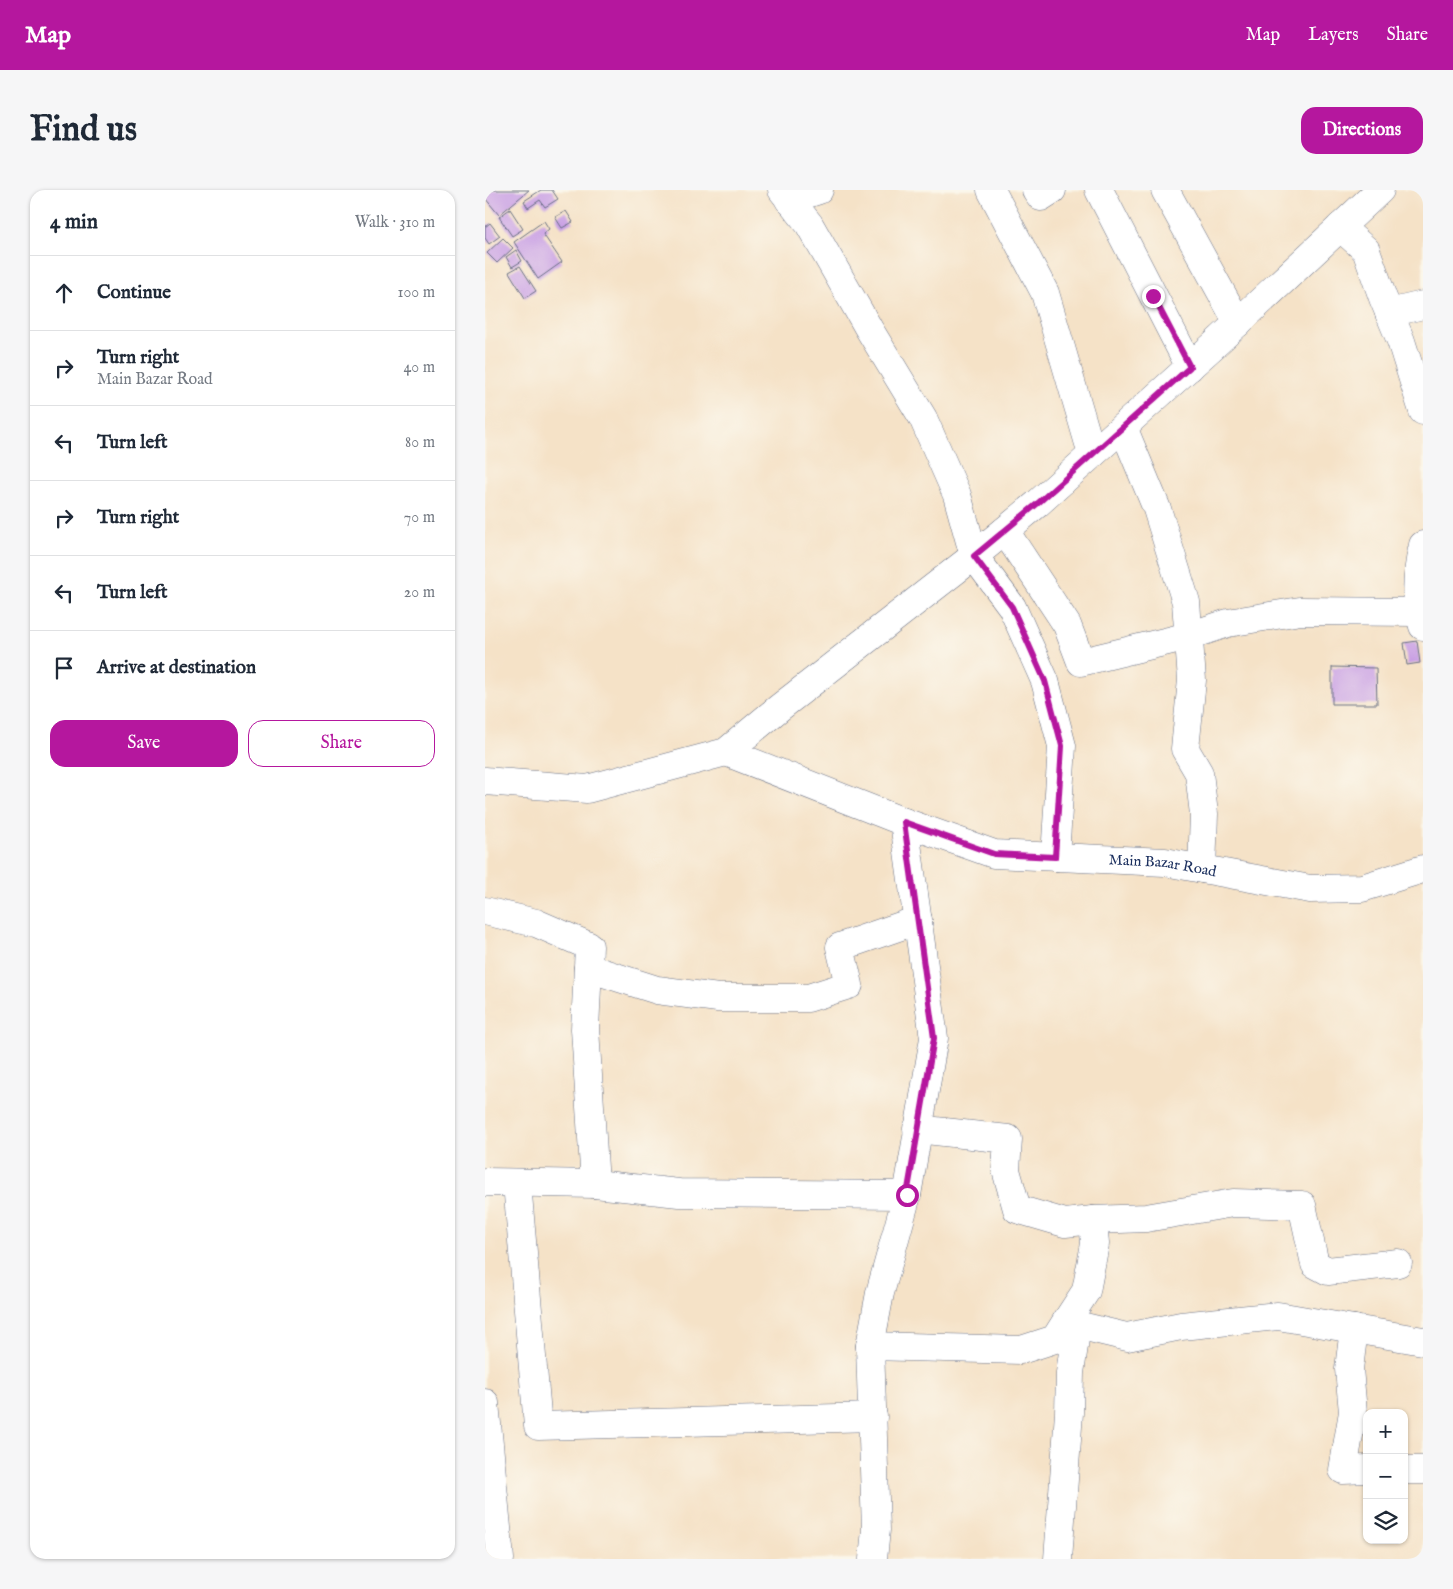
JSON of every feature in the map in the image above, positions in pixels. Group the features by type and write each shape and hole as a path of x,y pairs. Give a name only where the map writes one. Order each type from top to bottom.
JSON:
{"street":[{"path":"819,190 786,195 809,224 923,418 957,495 974,556 1012,607 1045,681 1062,746 1055,857"},
{"path":"991,190 1045,293 1092,454"},
{"path":"1036,190 1041,197 1052,190"},
{"path":"1099,190 1190,367"},
{"path":"1165,190 1237,323"},
{"path":"485,781 587,789 726,752 779,708 1005,531 1190,367 1380,190"},
{"path":"1340,227 1366,250 1401,341 1423,411"},
{"path":"1389,313 1423,305"},
{"path":"1123,427 1157,509 1187,602 1192,680 1185,749 1199,773 1204,814 1202,869"},
{"path":"1005,531 1067,625 1081,662 1189,636 1229,623 1300,611 1421,619 1418,592 1420,557 1423,545"},
{"name":"Main Bazar Road","path":"726,752 904,822 994,854 1165,862 1310,889 1362,888 1423,869"},
{"path":"873,1559 876,1530 870,1346 881,1293 907,1195 934,1038 904,822"},
{"path":"485,911 536,923 589,946 585,1029 595,1184"},
{"path":"588,968 657,990 719,998 808,998 849,985 840,947 918,920"},
{"path":"917,1129 1008,1139 1006,1170 1017,1209 1065,1223 1146,1218 1233,1203 1302,1205 1315,1264 1328,1271 1398,1263"},
{"path":"485,1182 595,1184 679,1193 907,1195"},
{"path":"517,1183 538,1426 873,1417"},
{"path":"870,1346 1021,1350 1055,1339 1072,1322 1086,1291 1095,1244 1093,1220"},
{"path":"1072,1322 1127,1337 1181,1326 1277,1316 1423,1341"},
{"path":"1058,1559 1069,1413 1072,1322"},
{"path":"1354,1329 1349,1369 1353,1412 1343,1470 1363,1469"},
{"path":"485,1403 500,1559"},
{"path":"1408,1470 1423,1470"}],"building":[{"path":"485,190 529,190 499,215 485,198"},
{"path":"541,190 552,190 558,199 545,207 540,200 528,208 524,201"},
{"path":"510,209 523,229 512,236 499,217"},
{"path":"566,211 573,222 562,228 555,217"},
{"path":"544,221 549,229 543,234 562,262 538,279 514,242"},
{"path":"490,223 500,236 489,244 485,238 485,227"},
{"path":"503,238 513,248 497,263 487,253"},
{"path":"516,250 522,261 512,267 506,257"},
{"path":"520,266 536,291 525,298 509,272"},
{"path":"1417,641 1420,663 1407,665 1404,643"},
{"path":"1332,667 1376,668 1377,704 1332,704"}],"route":[{"path":"907,1195 934,1038 904,822 994,854 1055,857 1062,746 1045,681 1012,607 974,556 1037,504 1190,367 1153,296"}]}
